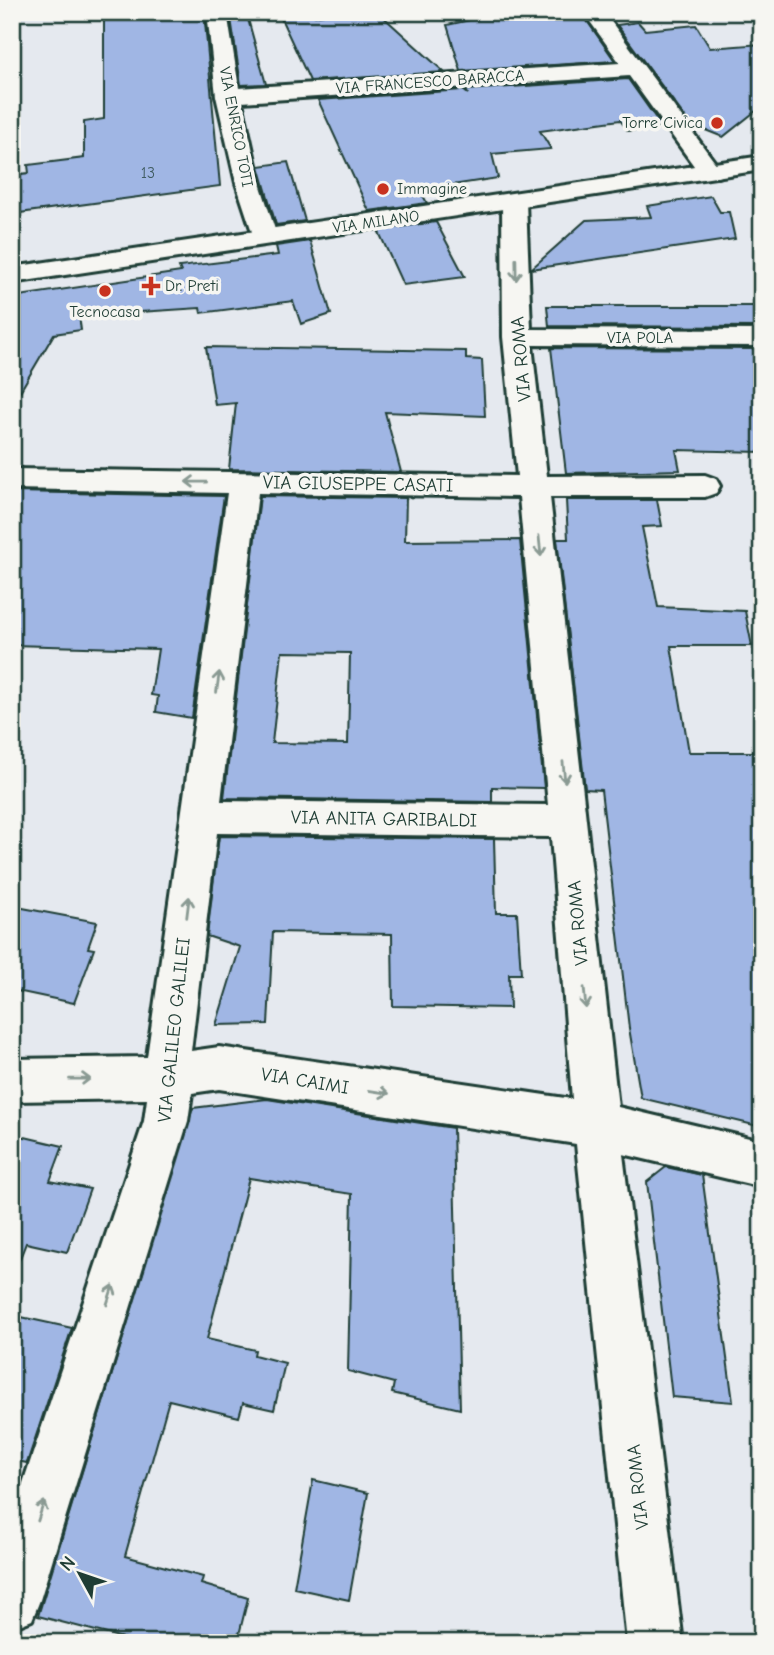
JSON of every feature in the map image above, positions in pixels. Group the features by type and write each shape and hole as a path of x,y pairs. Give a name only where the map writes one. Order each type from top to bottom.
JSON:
{"street":[{"name":"VIA ENRICO TOTI","path":"216,12 227,96 251,199 265,239"},
{"path":"593,12 632,69 710,172"},
{"name":"VIA FRANCESCO BARACCA","path":"227,96 632,69"},
{"name":"VIA MILANO","path":"12,275 754,165"},
{"name":"VIA ROMA","path":"514,202 517,337 569,821 597,1125 655,1643"},
{"name":"VIA POLA","path":"517,337 762,338"},
{"name":"VIA GIUSEPPE CASATI","path":"12,479 534,487 705,486"},
{"name":"VIA GALILEO GALILEI","path":"12,1600 166,1121 173,1074 168,1060 244,483"},
{"name":"VIA ANITA GARIBALDI","path":"200,817 569,821"},
{"name":"VIA CAIMI","path":"12,1080 146,1079 219,1068 597,1125 762,1164"}],"building":[{"path":"204,12 220,186 12,214 12,175 29,173 28,165 84,158 84,122 104,119 104,18"},
{"path":"230,12 246,12 266,84 241,85"},
{"path":"278,12 310,12 315,16 334,12 378,12 444,72 310,81"},
{"path":"506,12 581,12 615,61 461,71 447,25"},
{"path":"638,22 645,30 696,25 710,48 762,44 762,106 723,137 690,124 617,25"},
{"path":"628,79 662,127 628,131 620,120 540,131 551,149 492,154 498,178 420,190 427,203 369,211 318,100 463,90 468,94 466,90"},
{"path":"288,162 305,221 276,225 259,166"},
{"path":"711,196 720,212 729,212 735,239 531,269 586,220 651,217 647,206"},
{"path":"436,222 465,277 403,285 378,230"},
{"path":"310,241 331,314 301,324 293,301 201,313 200,308 79,316 81,330 54,334 12,405 12,297 181,272 179,267 278,255 276,246"},
{"path":"547,306 762,306 762,327 549,326"},
{"path":"206,347 466,351 466,359 482,360 485,416 385,412 401,472 229,469 236,403 215,405"},
{"path":"551,348 762,349 762,452 676,450 680,470 566,473"},
{"path":"12,492 224,496 192,718 156,712 158,696 151,695 158,649 12,645"},
{"path":"260,496 406,498 405,541 520,540 544,788 492,787 492,802 224,798","holes":["282,652 350,653 348,744 272,743"]},
{"path":"566,500 657,500 662,526 642,527 658,607 745,611 752,646 671,646 689,752 762,752 762,1127 641,1098 629,1028 601,790 585,789 557,539 568,539"},
{"path":"219,836 494,839 496,913 517,913 521,974 509,974 510,1008 393,1006 392,934 273,932 268,1024 216,1025 240,947 207,936"},
{"path":"12,906 97,922 88,948 94,949 74,1003 12,990"},
{"path":"267,1099 453,1128 460,1409 392,1393 394,1383 348,1371 352,1194 249,1178 207,1339 255,1350 254,1355 285,1363 274,1410 243,1403 239,1417 169,1400 125,1556 203,1577 201,1584 248,1598 237,1643 142,1643 38,1616 193,1108"},
{"path":"12,1134 63,1146 50,1181 90,1189 67,1252 26,1243 15,1271 12,1271"},
{"path":"666,1167 702,1175 733,1402 672,1397 647,1182"},
{"path":"12,1315 72,1328 27,1463 12,1460"},
{"path":"313,1480 368,1493 349,1600 294,1588"}],"place":[{"name":"Torre Civica","path":"717,123"},
{"name":"Immagine","path":"383,189"},
{"name":"Dr. Preti","path":"151,286"},
{"name":"Tecnocasa","path":"105,291"}]}
